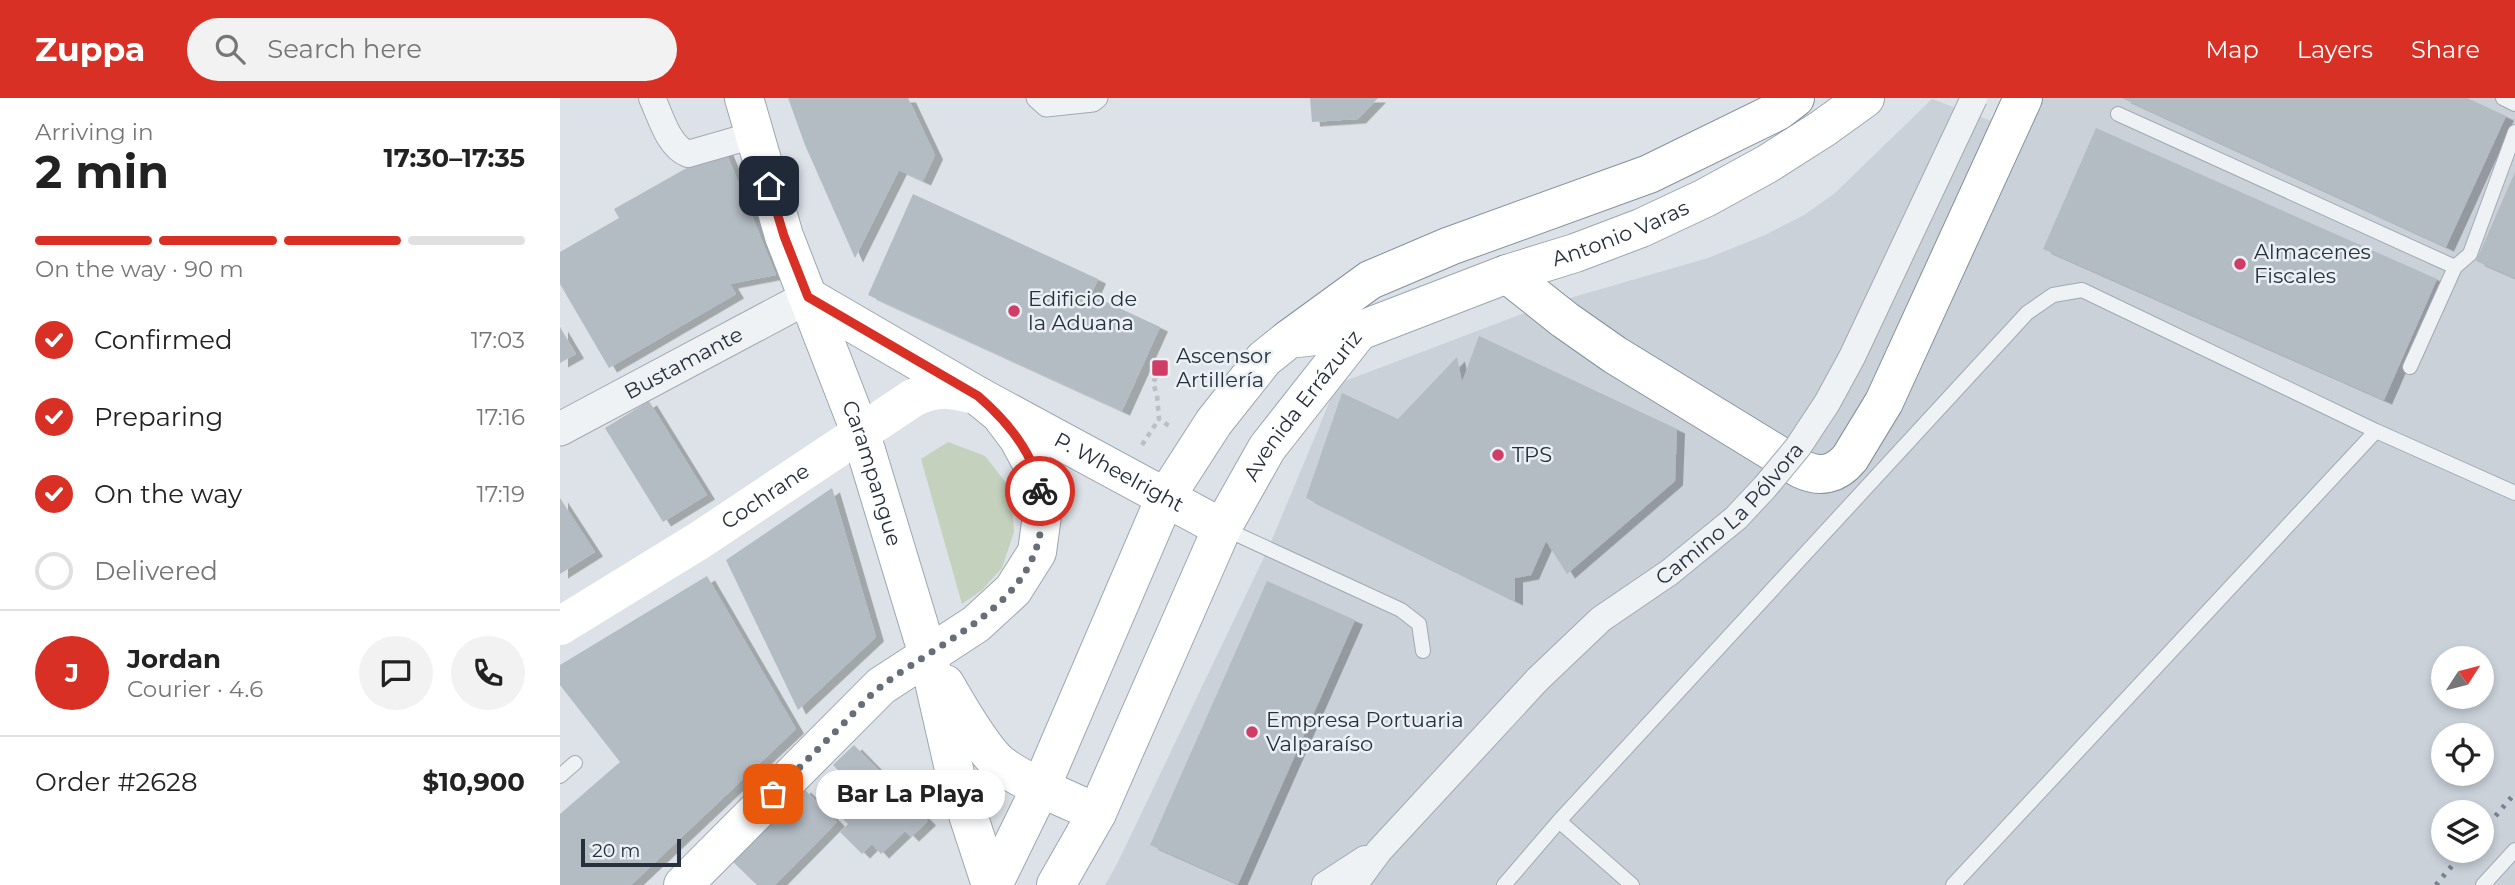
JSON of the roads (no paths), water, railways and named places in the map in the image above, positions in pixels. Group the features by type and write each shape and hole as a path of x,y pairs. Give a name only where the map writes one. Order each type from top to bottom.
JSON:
{"main road":[{"name":"Carampangue","path":"744,98 784,236 861,434 928,655 956,778 992,885"},
{"path":"992,885 1041,787 1165,498 1200,442 1238,389 1264,359 1370,280 1450,246 1649,174 1778,111 1795,98"},
{"name":"Antonio Varas","path":"1359,331 1507,274 1575,253 1641,228 1705,198 1767,163 1865,98"},
{"path":"1507,274 1564,320 1615,355 1812,474 1824,475 1843,466 1884,402 2023,98"},
{"path":"683,885 881,686 976,624 1013,590 1037,552 1043,508 1037,473 1018,438 1000,414 978,396 808,297"},
{"name":"Avenida Errázuriz","path":"1289,339 1359,331"},
{"name":"Avenida Errázuriz","path":"1056,885 1097,813 1222,528 1267,448 1359,331"},
{"name":"Cochrane","path":"560,626 699,540 900,406 928,391 947,388 978,396"},
{"name":"P. Wheelright","path":"978,396 1222,528"},
{"name":"Carampangue","path":"928,655 966,721 999,763 1041,787 1097,813"}],"street":[{"path":"652,98 673,143 688,154 754,135"},
{"path":"1036,98 1046,107 1094,102 1098,98"},
{"name":"Camino La Pólvora","path":"1379,851 1571,646 1601,619 1704,546 1765,487 1798,446 1827,403 1852,357 1974,98"},
{"name":"Bustamante","path":"560,429 808,297"},
{"path":"1325,885 1379,851"},
{"path":"1354,885 1379,851"}],"lane":[{"path":"2503,98 2515,104"},
{"path":"2118,114 2455,267"},
{"path":"2410,367 2455,267 2470,254 2515,132"},
{"path":"1504,885 1559,821 2027,313 2053,295 2082,290 2376,431 2515,493"},
{"path":"1953,885 2376,431"},
{"path":"1222,528 1401,610 1419,624 1423,651"},
{"path":"560,776 575,763"},
{"path":"1559,821 1632,885"},
{"path":"2483,885 2515,850"},
{"path":"1338,885 1379,851"}],"railway":[{"path":"2494,818 2515,793"},
{"path":"2436,885 2454,863"}],"place":[{"name":"Almacenes Fiscales","path":"2240,264"},
{"name":"Edificio de la Aduana","path":"1014,311"},
{"name":"Ascensor Artillería","path":"1160,368"},
{"name":"TPS","path":"1498,455"},
{"name":"Empresa Portuaria Valparaíso","path":"1252,732"},
{"name":"Bar La Playa","path":"773,794"}]}
